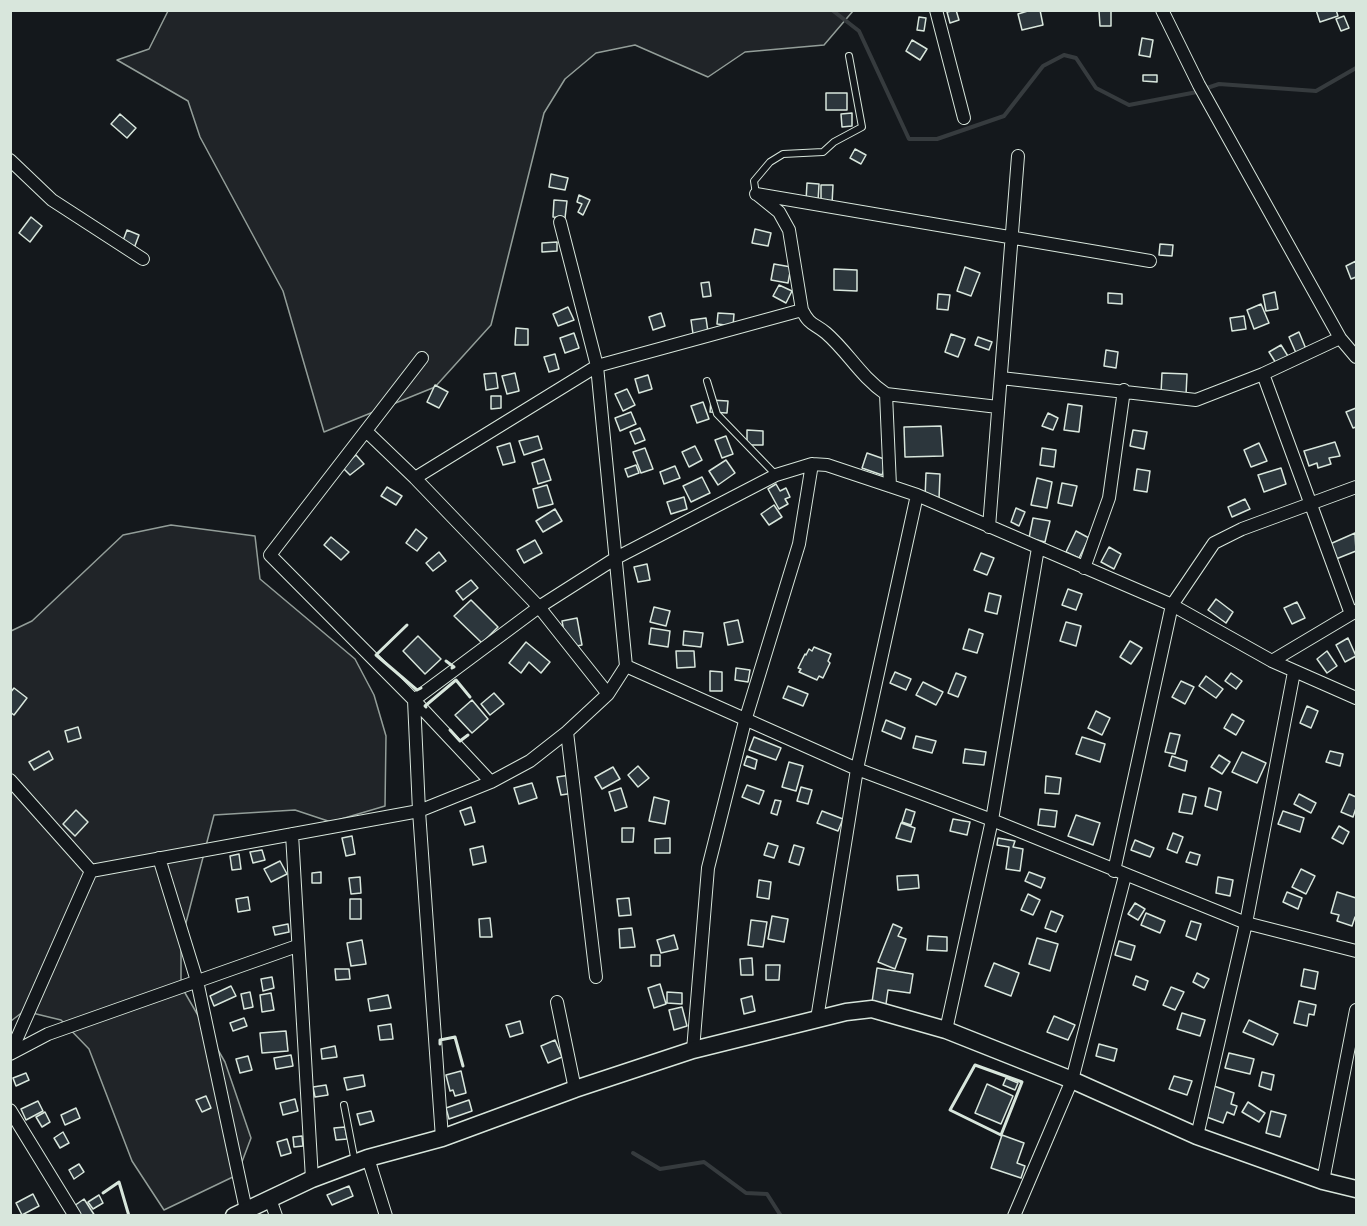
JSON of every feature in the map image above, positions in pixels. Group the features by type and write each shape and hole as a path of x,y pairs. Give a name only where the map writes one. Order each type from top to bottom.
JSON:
{"street":[{"path":"936,10 964,118"},
{"path":"1162,10 1199,85 1340,338 1356,357"},
{"path":"989,527 1018,156"},
{"path":"10,160 52,200 143,259"},
{"path":"756,194 1150,261"},
{"path":"756,194 779,213 789,230 802,310 808,322 825,332 870,383 886,394 998,407"},
{"path":"91,871 419,811 491,782 530,761 567,732 608,694 626,666 597,366 560,222"},
{"path":"415,478 597,366 802,310"},
{"path":"1001,378 1124,390 1196,400 1263,374 1340,338"},
{"path":"422,358 270,555 414,700 491,782"},
{"path":"1263,374 1310,505 1354,613 1272,661"},
{"path":"1084,568 1109,498 1124,390"},
{"path":"886,394 890,486"},
{"path":"366,431 415,478 539,607 608,694"},
{"path":"414,700 539,607 616,558 776,475 812,464 827,465 917,495 1172,606 1272,661 1356,698"},
{"path":"693,1050 708,868 745,721 799,544 812,464"},
{"path":"1014,1215 1072,1080 1119,874 1172,606 1214,543 1242,529 1356,487"},
{"path":"817,1019 857,769 917,495"},
{"path":"946,1030 992,820 1038,548"},
{"path":"626,666 857,769 992,820 1119,874 1246,924 1356,951"},
{"path":"1197,1136 1246,924 1294,672"},
{"path":"414,700 419,811 442,1138"},
{"path":"567,732 596,977"},
{"path":"10,780 91,871"},
{"path":"292,834 312,1179"},
{"path":"159,858 197,981 240,1213 312,1179 362,1160 442,1138 575,1089 693,1050 846,1011 872,1009 946,1030 1072,1080 1197,1136 1323,1181 1356,1189"},
{"path":"10,1054 91,871"},
{"path":"10,1054 48,1034 297,946"},
{"path":"557,1002 575,1089"},
{"path":"1323,1181 1356,1010"},
{"path":"10,1110 75,1215"},
{"path":"362,1160 386,1215"},
{"path":"270,1199 276,1215"}],"lane":[{"path":"756,194 754,181 770,162 783,153 823,152 834,142 862,127 849,56"},
{"path":"707,381 717,414 776,475"},
{"path":"344,1105 362,1160"}],"shaded area":[{"path":"168,11 853,11 824,45 745,52 708,77 635,45 596,53 565,79 544,113 491,325 435,387 324,432 283,291 200,137 188,101 117,60 149,49"},
{"path":"171,525 255,536 260,579 355,659 374,695 386,736 385,806 331,822 295,810 214,815 181,942 181,986 225,1062 251,1138 237,1175 164,1210 132,1161 89,1049 61,1020 24,1011 11,1021 11,631 32,621 123,535"}],"building":[{"path":"956,10 959,20 950,23 947,12"},
{"path":"1040,10 1043,25 1022,30 1018,14"},
{"path":"1111,10 1111,26 1100,26 1099,11"},
{"path":"1316,10 1336,10 1338,16 1320,22"},
{"path":"1344,16 1349,28 1341,31 1336,19"},
{"path":"919,17 926,18 924,31 917,30"},
{"path":"1142,38 1153,40 1150,57 1139,55"},
{"path":"912,40 927,49 920,60 906,51"},
{"path":"1143,75 1157,75 1157,82 1143,81"},
{"path":"826,93 847,93 847,110 826,110"},
{"path":"852,113 852,126 842,127 841,114"},
{"path":"120,114 136,128 127,138 111,124"},
{"path":"855,149 866,155 861,164 850,158"},
{"path":"551,174 568,178 565,190 549,187"},
{"path":"807,183 819,184 818,202 806,201"},
{"path":"821,185 833,185 832,204 821,204"},
{"path":"579,195 590,200 583,215 578,212 582,204 577,202"},
{"path":"554,200 567,201 565,218 553,217"},
{"path":"31,217 42,226 30,242 19,233"},
{"path":"755,229 771,233 768,246 752,243"},
{"path":"127,230 139,235 133,251 121,246"},
{"path":"557,242 557,251 542,252 542,243"},
{"path":"1160,244 1173,245 1172,256 1159,255"},
{"path":"1356,261 1356,277 1351,279 1346,266"},
{"path":"774,264 791,267 788,283 771,280"},
{"path":"965,267 980,273 971,296 957,291"},
{"path":"834,269 857,270 857,291 834,290"},
{"path":"709,282 711,296 703,297 701,283"},
{"path":"779,285 792,291 786,303 773,296"},
{"path":"1275,292 1278,309 1266,311 1263,295"},
{"path":"1108,293 1122,294 1122,304 1108,303"},
{"path":"938,294 950,295 948,310 937,309"},
{"path":"1261,304 1269,323 1254,329 1247,310"},
{"path":"568,307 574,320 558,326 553,314"},
{"path":"661,313 665,326 653,330 649,317"},
{"path":"718,313 734,314 733,326 717,324"},
{"path":"1244,316 1246,329 1232,331 1230,318"},
{"path":"706,318 708,332 693,334 691,320"},
{"path":"516,328 528,329 528,345 515,345"},
{"path":"1299,332 1306,349 1296,353 1289,337"},
{"path":"574,333 579,348 565,353 560,338"},
{"path":"951,334 965,339 958,357 945,352"},
{"path":"978,337 992,342 989,350 975,345"},
{"path":"1281,345 1291,361 1279,368 1269,352"},
{"path":"1106,350 1118,352 1116,368 1104,366"},
{"path":"555,354 559,369 549,372 544,357"},
{"path":"496,373 498,388 486,390 484,374"},
{"path":"515,373 519,391 507,394 502,376"},
{"path":"1162,373 1187,374 1186,395 1161,393"},
{"path":"648,375 652,389 639,393 635,379"},
{"path":"435,385 448,392 439,408 427,402"},
{"path":"627,389 635,405 623,411 615,394"},
{"path":"491,396 501,396 501,408 491,409"},
{"path":"711,400 728,401 727,413 710,412"},
{"path":"703,402 709,419 697,423 691,406"},
{"path":"1068,404 1082,406 1079,432 1064,430"},
{"path":"1356,408 1356,427 1353,428 1346,412"},
{"path":"631,412 636,424 620,431 615,418"},
{"path":"1048,413 1058,418 1053,430 1042,426"},
{"path":"941,426 943,456 905,457 904,427"},
{"path":"640,428 645,440 635,444 630,432"},
{"path":"747,430 763,431 763,445 747,445"},
{"path":"1133,430 1147,432 1144,449 1130,446"},
{"path":"538,436 542,449 524,455 519,441"},
{"path":"726,436 733,454 722,458 715,440"},
{"path":"1335,442 1340,456 1329,458 1331,464 1318,468 1317,463 1309,466 1304,451"},
{"path":"510,443 515,462 503,465 497,447"},
{"path":"1259,443 1267,461 1251,467 1244,450"},
{"path":"695,446 702,460 689,467 682,452"},
{"path":"645,448 653,469 641,473 633,452"},
{"path":"1042,448 1056,450 1054,467 1040,465"},
{"path":"867,453 887,460 882,475 862,468"},
{"path":"356,455 364,464 350,475 342,467"},
{"path":"544,459 551,480 538,484 532,463"},
{"path":"726,460 735,473 718,485 709,471"},
{"path":"636,465 639,473 628,477 625,469"},
{"path":"675,466 680,478 664,484 660,472"},
{"path":"1281,468 1286,484 1264,492 1258,475"},
{"path":"1137,469 1150,471 1147,492 1134,490"},
{"path":"926,473 940,474 939,499 925,498"},
{"path":"702,477 710,493 691,502 683,486"},
{"path":"1037,478 1052,482 1047,508 1031,505"},
{"path":"1062,483 1077,486 1072,506 1058,503"},
{"path":"776,484 780,491 786,488 790,497 785,499 788,504 779,509 768,489"},
{"path":"547,485 553,504 538,508 533,489"},
{"path":"387,487 402,496 396,505 381,496"},
{"path":"684,497 687,509 671,514 667,502"},
{"path":"1245,499 1250,509 1232,517 1228,507"},
{"path":"774,505 782,517 769,525 761,514"},
{"path":"1016,508 1025,512 1019,526 1011,522"},
{"path":"555,509 562,521 543,532 536,521"},
{"path":"1033,518 1050,521 1045,542 1029,538"},
{"path":"416,529 427,538 417,551 406,543"},
{"path":"1076,531 1089,538 1079,558 1066,552"},
{"path":"1355,533 1356,551 1336,559 1330,544"},
{"path":"331,537 349,552 341,560 324,545"},
{"path":"535,540 542,553 524,563 517,550"},
{"path":"1109,547 1121,554 1114,569 1101,562"},
{"path":"439,552 446,561 433,571 426,563"},
{"path":"981,553 994,558 987,575 974,570"},
{"path":"647,564 650,580 638,582 634,567"},
{"path":"471,580 478,588 463,600 456,591"},
{"path":"1068,589 1082,594 1076,610 1062,605"},
{"path":"989,593 1001,596 997,614 985,611"},
{"path":"1216,599 1233,612 1226,623 1208,610"},
{"path":"471,600 498,627 482,643 454,616"},
{"path":"1297,602 1305,618 1292,624 1284,608"},
{"path":"654,607 670,611 666,626 650,622"},
{"path":"577,618 582,645 567,648 562,621"},
{"path":"738,620 743,642 728,645 724,623"},
{"path":"1066,622 1081,626 1076,646 1060,641"},
{"path":"651,628 670,631 668,647 649,644"},
{"path":"969,629 983,634 977,653 963,649"},
{"path":"684,631 703,633 701,647 683,645"},
{"path":"418,636 441,659 425,674 403,651"},
{"path":"1348,638 1356,656 1345,662 1336,645"},
{"path":"1130,641 1142,648 1131,664 1120,657"},
{"path":"526,642 550,662 541,673 529,662 521,673 509,663"},
{"path":"814,647 831,654 828,661 830,663 823,678 819,676 817,680 799,672 801,669 798,668 805,654 809,649 812,651"},
{"path":"676,651 694,651 695,667 677,668"},
{"path":"1327,651 1337,666 1327,673 1317,659"},
{"path":"736,668 750,670 748,682 735,680"},
{"path":"710,671 722,672 722,691 710,691"},
{"path":"895,672 911,679 906,690 890,683"},
{"path":"956,673 966,677 958,697 948,693"},
{"path":"1231,673 1242,681 1236,689 1225,681"},
{"path":"1206,676 1223,689 1216,698 1199,686"},
{"path":"1181,681 1194,687 1185,704 1172,697"},
{"path":"923,682 943,692 936,705 916,695"},
{"path":"788,686 808,694 803,706 783,698"},
{"path":"14,688 27,698 14,715 10,712 10,693"},
{"path":"494,693 504,704 490,715 481,704"},
{"path":"472,700 488,719 472,733 455,715"},
{"path":"1307,706 1318,711 1311,728 1300,723"},
{"path":"1096,711 1110,718 1102,735 1088,728"},
{"path":"1232,714 1244,721 1236,735 1224,728"},
{"path":"886,720 905,728 901,739 882,731"},
{"path":"78,727 81,738 68,742 65,731"},
{"path":"1170,733 1180,735 1175,754 1165,752"},
{"path":"916,736 936,741 932,753 913,748"},
{"path":"754,737 781,748 776,760 749,750"},
{"path":"1082,737 1105,744 1100,762 1076,754"},
{"path":"965,749 986,752 984,765 963,763"},
{"path":"49,751 53,759 34,770 29,762"},
{"path":"1330,751 1343,754 1340,766 1326,762"},
{"path":"1242,752 1266,763 1257,783 1232,772"},
{"path":"1219,755 1230,762 1222,774 1211,767"},
{"path":"747,756 757,760 755,769 744,765"},
{"path":"1172,756 1187,761 1185,771 1169,766"},
{"path":"789,762 803,766 796,791 782,787"},
{"path":"638,766 649,778 638,787 628,775"},
{"path":"613,767 620,779 602,789 595,777"},
{"path":"570,775 574,793 561,795 557,777"},
{"path":"1046,776 1061,778 1059,794 1045,793"},
{"path":"532,783 537,798 519,804 514,788"},
{"path":"747,785 764,791 759,804 742,797"},
{"path":"801,787 812,790 808,804 797,801"},
{"path":"621,788 627,807 615,811 609,792"},
{"path":"1209,788 1221,792 1217,810 1205,806"},
{"path":"1183,794 1196,797 1192,814 1179,812"},
{"path":"1299,794 1316,803 1311,813 1294,804"},
{"path":"1349,794 1356,797 1353,817 1341,812"},
{"path":"654,797 669,801 665,824 649,821"},
{"path":"775,800 781,801 777,815 771,813"},
{"path":"471,807 475,822 465,825 460,811"},
{"path":"906,809 915,812 911,825 902,822"},
{"path":"1040,809 1057,811 1055,827 1038,825"},
{"path":"76,810 88,822 75,836 63,824"},
{"path":"822,811 843,819 838,831 817,823"},
{"path":"1283,811 1304,818 1300,832 1278,824"},
{"path":"1076,815 1100,823 1093,845 1068,836"},
{"path":"953,819 970,822 967,835 950,831"},
{"path":"901,823 915,828 911,842 896,838"},
{"path":"1339,826 1349,832 1343,844 1332,838"},
{"path":"622,828 634,828 633,842 622,842"},
{"path":"1173,833 1183,837 1177,853 1167,849"},
{"path":"352,836 355,854 346,856 342,838"},
{"path":"670,838 670,853 655,853 655,839"},
{"path":"998,838 1015,841 1013,847 1023,849 1020,871 1006,869 1009,847 997,845"},
{"path":"1135,840 1154,848 1150,857 1131,850"},
{"path":"768,843 778,846 774,858 764,855"},
{"path":"794,845 804,848 799,865 789,862"},
{"path":"483,846 486,862 473,865 470,849"},
{"path":"262,850 265,860 253,863 250,852"},
{"path":"1190,852 1200,855 1197,865 1186,862"},
{"path":"239,854 241,869 232,870 230,856"},
{"path":"280,861 287,874 271,882 264,869"},
{"path":"1301,869 1315,876 1306,894 1292,887"},
{"path":"321,872 321,883 312,883 312,873"},
{"path":"1029,872 1045,878 1041,888 1025,881"},
{"path":"918,875 919,888 898,890 897,876"},
{"path":"360,877 361,893 351,894 349,878"},
{"path":"1218,877 1233,880 1230,896 1216,893"},
{"path":"759,880 771,882 769,899 757,897"},
{"path":"1287,892 1302,898 1298,909 1283,902"},
{"path":"1337,892 1356,898 1356,917 1352,926 1337,921 1339,915 1331,913"},
{"path":"1028,894 1040,900 1033,915 1021,910"},
{"path":"248,897 250,910 238,912 236,899"},
{"path":"629,898 631,915 619,916 617,899"},
{"path":"350,899 361,899 361,919 350,919"},
{"path":"1135,903 1145,909 1138,920 1128,914"},
{"path":"1051,911 1063,916 1056,932 1045,928"},
{"path":"1146,913 1165,921 1160,933 1141,925"},
{"path":"772,916 788,919 784,942 768,939"},
{"path":"490,918 492,937 480,937 479,919"},
{"path":"751,920 767,922 763,947 748,945"},
{"path":"1191,921 1201,924 1196,940 1186,936"},
{"path":"288,924 289,932 275,935 273,927"},
{"path":"893,924 902,928 898,936 906,939 895,969 878,962"},
{"path":"632,928 635,947 620,948 619,929"},
{"path":"674,935 678,949 661,953 657,940"},
{"path":"928,936 947,937 947,951 927,950"},
{"path":"1037,938 1058,944 1050,971 1029,964"},
{"path":"362,940 366,964 351,966 347,943"},
{"path":"1119,941 1135,946 1131,960 1115,955"},
{"path":"651,955 660,955 660,966 651,966"},
{"path":"752,958 753,975 741,975 740,959"},
{"path":"994,963 1019,973 1011,996 985,986"},
{"path":"766,965 780,965 779,980 766,980"},
{"path":"877,968 913,974 910,993 888,990 886,1004 872,1002"},
{"path":"335,969 349,969 350,979 336,980"},
{"path":"1304,969 1318,972 1315,989 1301,986"},
{"path":"1197,973 1209,979 1204,988 1193,982"},
{"path":"1136,976 1148,981 1145,990 1133,985"},
{"path":"272,977 274,988 263,991 261,979"},
{"path":"660,984 666,1004 654,1008 648,988"},
{"path":"231,986 236,996 214,1006 210,996"},
{"path":"1171,987 1184,992 1175,1010 1163,1005"},
{"path":"250,992 253,1007 244,1009 241,994"},
{"path":"667,992 682,993 682,1004 667,1003"},
{"path":"271,993 274,1010 262,1012 260,995"},
{"path":"388,995 391,1008 370,1011 368,999"},
{"path":"752,996 755,1011 744,1014 741,999"},
{"path":"1299,1001 1316,1005 1314,1015 1309,1014 1307,1026 1294,1023"},
{"path":"682,1007 687,1026 674,1030 669,1010"},
{"path":"1182,1013 1205,1020 1200,1036 1177,1029"},
{"path":"1054,1016 1075,1025 1068,1040 1047,1032"},
{"path":"244,1018 247,1026 233,1031 230,1023"},
{"path":"1249,1020 1278,1034 1273,1045 1243,1032"},
{"path":"520,1021 523,1033 510,1037 506,1025"},
{"path":"391,1024 393,1039 380,1040 378,1026"},
{"path":"286,1031 288,1051 262,1053 260,1033"},
{"path":"555,1040 562,1057 548,1063 541,1046"},
{"path":"1099,1044 1117,1049 1114,1061 1096,1056"},
{"path":"335,1046 337,1057 322,1059 321,1049"},
{"path":"1229,1053 1254,1059 1250,1074 1225,1068"},
{"path":"291,1055 293,1066 276,1069 274,1058"},
{"path":"248,1056 252,1070 240,1073 236,1059"},
{"path":"461,1071 466,1093 455,1096 453,1090 450,1091 446,1075"},
{"path":"1262,1072 1274,1075 1271,1090 1259,1086"},
{"path":"26,1073 29,1080 16,1086 13,1078"},
{"path":"363,1075 365,1086 347,1090 344,1078"},
{"path":"1174,1076 1192,1081 1187,1095 1169,1089"},
{"path":"1006,1078 1018,1083 1015,1090 1003,1085"},
{"path":"987,1084 1013,1096 1001,1124 975,1113"},
{"path":"326,1085 328,1095 315,1097 313,1087"},
{"path":"1214,1086 1234,1093 1231,1104 1237,1106 1234,1115 1227,1112 1223,1123 1204,1116"},
{"path":"206,1096 211,1108 202,1112 196,1100"},
{"path":"295,1099 298,1111 283,1115 280,1103"},
{"path":"469,1100 472,1111 449,1119 446,1108"},
{"path":"38,1101 43,1111 26,1120 21,1109"},
{"path":"1248,1102 1265,1113 1259,1122 1242,1112"},
{"path":"76,1108 80,1118 65,1125 61,1115"},
{"path":"371,1111 374,1121 360,1125 357,1114"},
{"path":"1271,1111 1286,1115 1280,1137 1266,1133"},
{"path":"45,1112 50,1122 42,1127 36,1117"},
{"path":"345,1127 347,1139 336,1140 334,1128"},
{"path":"63,1132 69,1143 60,1148 54,1138"},
{"path":"1002,1135 1024,1143 1017,1163 1025,1166 1021,1178 991,1168"},
{"path":"302,1136 303,1146 294,1147 293,1137"},
{"path":"287,1139 291,1153 281,1156 277,1142"},
{"path":"79,1164 84,1172 74,1179 69,1170"},
{"path":"349,1186 353,1196 332,1205 327,1195"},
{"path":"33,1194 39,1206 22,1215 16,1203"},
{"path":"99,1195 103,1203 93,1209 88,1202"},
{"path":"84,1199 95,1216 80,1216 74,1206"}],"waterway":[{"path":"832,10 859,31 909,139 937,139 1004,116 1043,66 1064,55 1076,58 1096,88 1129,105 1197,92"},
{"path":"1204,89 1219,84 1316,91 1356,68"},
{"path":"633,1153 660,1169 704,1162 746,1193 767,1194 781,1216"}],"wall":[{"path":"407,625 376,655 417,690 421,688"},
{"path":"446,661 454,667 452,668"},
{"path":"426,707 456,680 470,697"},
{"path":"450,730 460,741 468,735"},
{"path":"440,1044 440,1040 455,1037 463,1066"},
{"path":"975,1065 1022,1082 1001,1135 950,1110 975,1065"},
{"path":"103,1193 119,1182 129,1216"}]}
